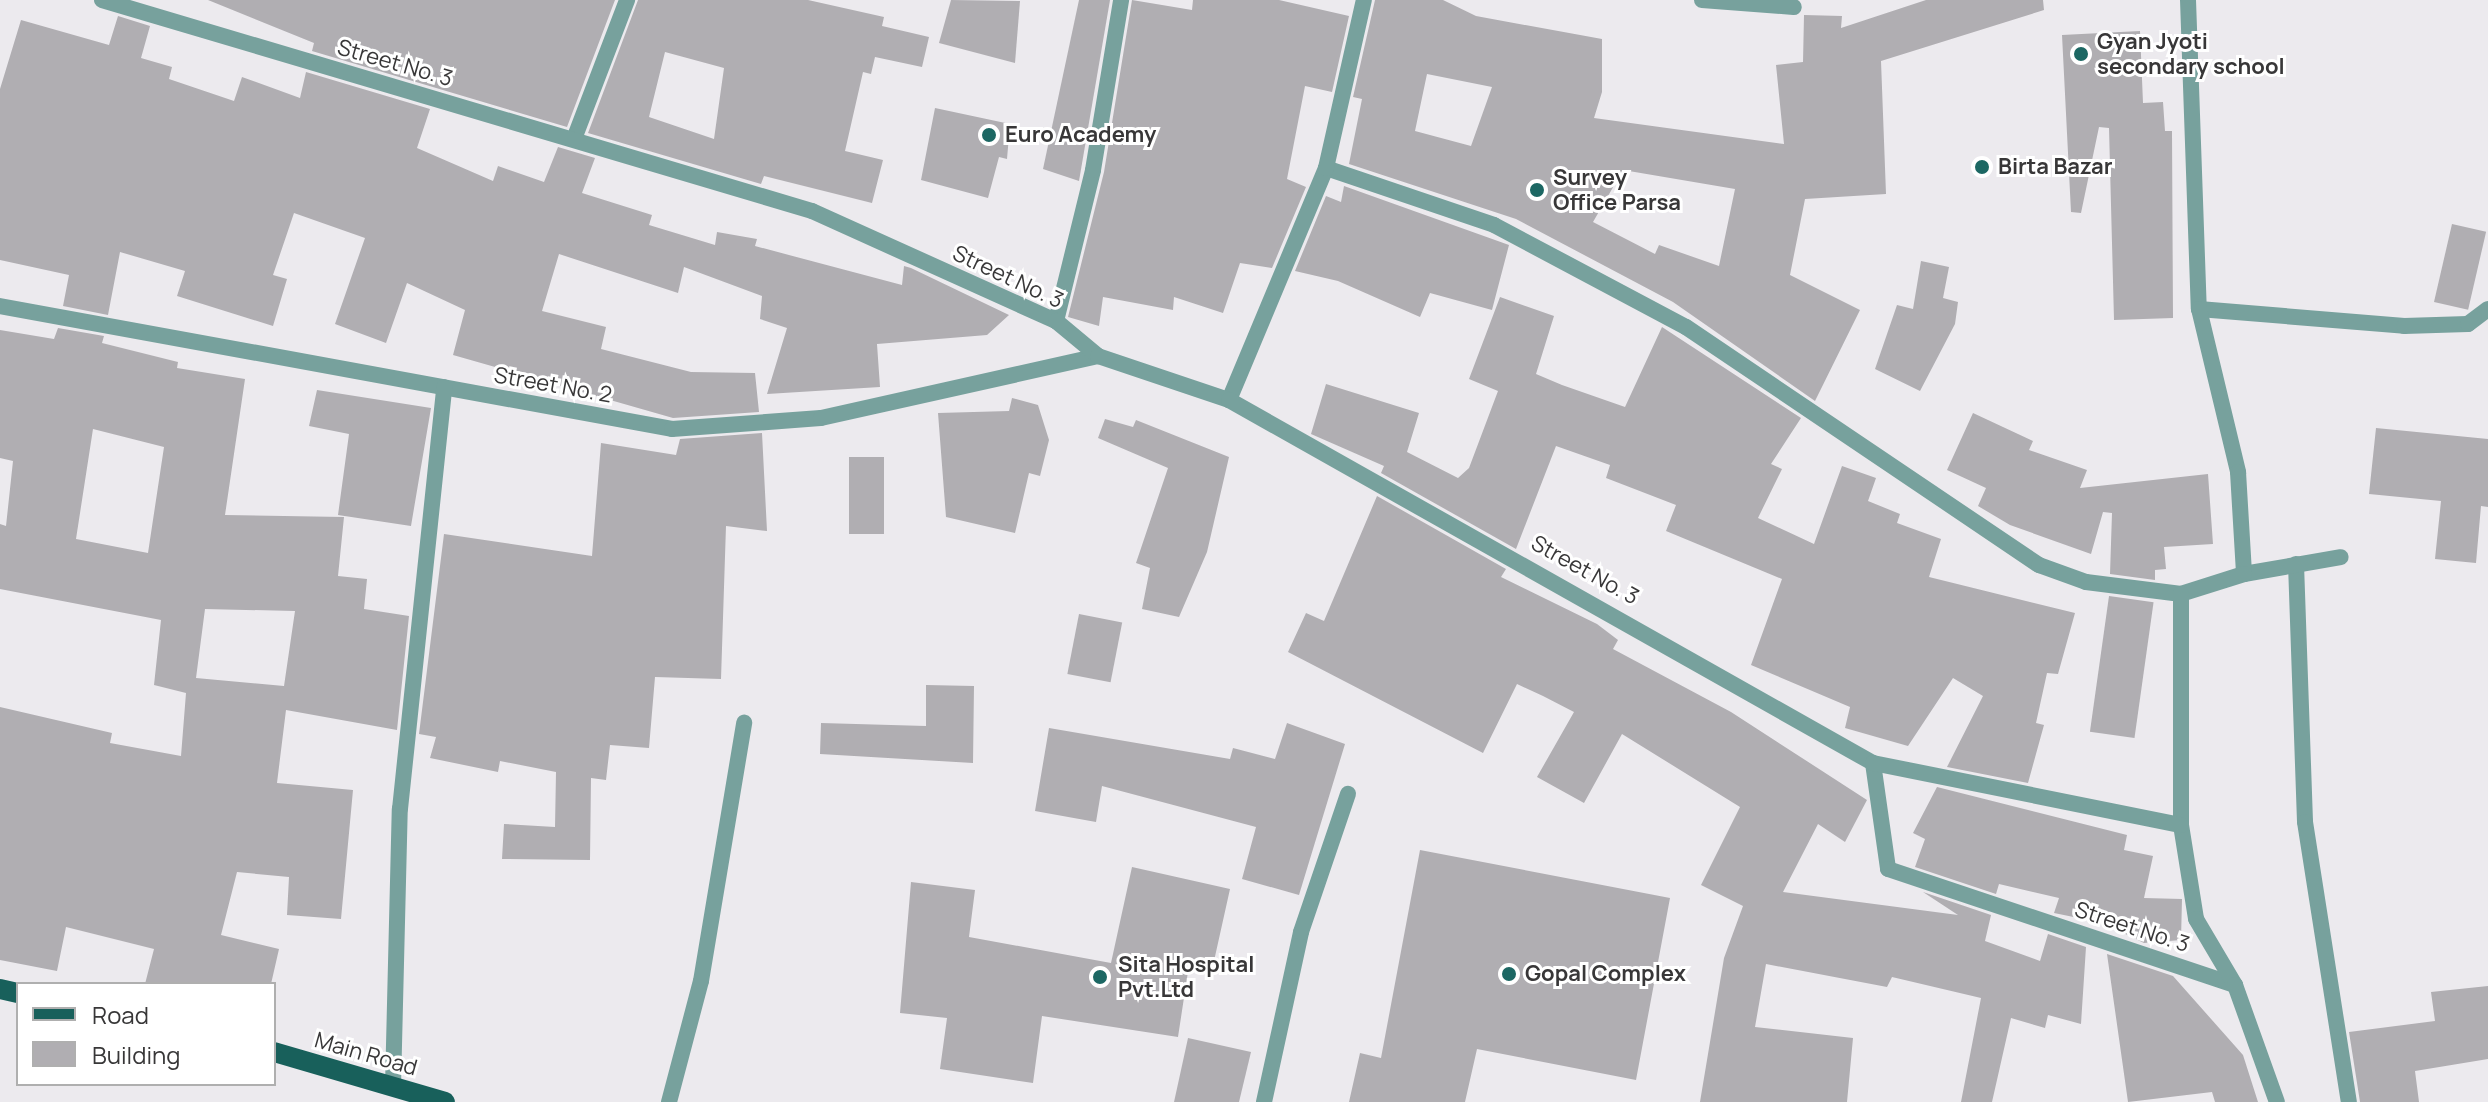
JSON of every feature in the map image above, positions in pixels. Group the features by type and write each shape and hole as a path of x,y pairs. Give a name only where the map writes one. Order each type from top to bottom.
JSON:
{"main road":[{"name":"Main Road","path":"276,1053 445,1102"}],"street":[{"name":"Street No. 3","path":"102,0 812,211 1056,321 1098,356 1229,400 1873,763 2181,825"},
{"path":"574,139 627,0"},
{"path":"1056,321 1093,170 1121,0"},
{"path":"1229,400 1326,168 1364,0"},
{"path":"1702,0 1794,7"},
{"path":"2188,0 2199,309 2238,472 2244,574"},
{"path":"1326,168 1494,225 1686,327 2039,565 2086,582 2181,594 2244,574 2341,557"},
{"name":"Street No. 2","path":"0,306 672,429 751,428 1098,356"},
{"path":"2199,309 2404,326 2468,324 2488,309"},
{"path":"393,1086 400,809 444,387"},
{"path":"2296,564 2305,822 2349,1102"},
{"path":"2181,594 2181,825 2196,919 2235,985 2277,1102"},
{"path":"669,1102 701,981 744,723"},
{"name":"Street No. 3","path":"1873,763 1888,869 2235,985"},
{"path":"1264,1102 1301,932 1348,794"}],"building":[{"path":"208,0 615,0 567,127 312,51 314,43"},
{"path":"638,0 808,0 884,17 882,26 929,37 922,67 875,57 871,74 863,72 845,151 883,160 872,203 764,176 761,184 588,133","holes":["665,52 724,68 714,139 649,117"]},
{"path":"951,0 1020,1 1015,63 939,43"},
{"path":"1079,0 1110,0 1079,181 1043,169"},
{"path":"1132,0 1192,10 1193,0 1279,0 1349,16 1332,92 1305,86 1287,179 1306,187 1272,268 1240,263 1223,313 1174,297 1173,310 1103,297 1099,326 1068,317 1104,172"},
{"path":"1375,0 1443,0 1476,16 1602,39 1602,92 1594,118 1784,144 1776,65 1803,62 1804,15 1842,16 1841,28 1926,0 2043,0 2044,10 1881,61 1886,194 1805,199 1790,275 1860,310 1815,401 1673,302 1516,219 1349,164 1362,99 1353,97","holes":["1427,74 1492,87 1471,146 1415,131","1623,170 1735,189 1719,266 1659,245 1655,254 1593,222"]},
{"path":"118,16 150,26 141,58 172,67 169,79 234,101 242,77 300,98 306,72 430,109 417,148 493,181 498,166 544,182 558,147 595,158 582,193 652,215 649,225 715,245 717,232 757,239 755,246 902,285 904,266 1009,315 987,335 877,344 880,387 767,394 787,328 760,319 762,296 684,267 678,293 559,254 542,311 606,327 601,349 691,372 755,373 759,412 673,418 453,355 465,310 407,283 386,343 335,324 365,238 294,213 273,275 287,279 273,326 177,296 185,271 120,252 108,315 63,306 69,275 0,260 0,89 21,20 109,45"},
{"path":"2140,31 2143,103 2163,102 2165,131 2172,131 2173,318 2114,320 2109,128 2099,127 2081,213 2071,212 2062,35"},
{"path":"935,108 1010,124 1007,159 999,157 988,198 921,180"},
{"path":"1344,186 1509,245 1492,310 1430,293 1420,317 1338,281 1295,271 1326,196 1341,202"},
{"path":"2452,224 2486,232 2468,310 2434,302"},
{"path":"1921,261 1949,267 1943,298 1958,302 1955,324 1920,391 1875,369 1897,305 1913,309"},
{"path":"1500,297 1554,316 1536,374 1562,385 1625,407 1662,327 1801,418 1771,464 1782,469 1758,518 1814,544 1842,466 1876,478 1868,501 1900,514 1897,523 1941,539 1929,577 2075,613 2058,674 2047,673 2036,723 2044,725 2028,783 1947,767 1983,696 1953,678 1908,746 1845,728 1850,707 1751,665 1782,579 1666,531 1676,505 1606,478 1610,465 1556,446 1516,549 1381,473 1384,466 1311,434 1326,384 1419,413 1407,452 1458,478 1469,468 1498,391 1469,379"},
{"path":"58,328 104,336 102,343 178,362 177,368 245,379 225,515 344,517 338,576 367,579 364,609 409,616 397,730 286,710 277,783 353,790 341,919 287,915 289,877 237,872 221,935 279,949 271,982 146,982 154,949 66,927 57,971 0,960 0,707 112,733 110,743 181,756 186,693 154,685 161,620 0,589 0,524 6,526 13,461 0,458 0,330 54,339","holes":["93,429 164,447 148,553 76,539","205,609 295,611 284,686 196,678"]},
{"path":"317,390 431,408 411,526 338,515 349,434 309,426"},
{"path":"1012,398 1038,405 1049,440 1040,476 1029,473 1015,533 946,517 938,413 1009,411"},
{"path":"1973,413 2033,441 2029,450 2087,470 2080,488 2208,474 2213,544 2164,547 2166,569 2155,570 2155,580 2110,574 2112,513 2103,512 2091,554 2010,525 1978,506 1986,488 1947,470"},
{"path":"1105,419 1133,427 1136,420 1229,457 1207,552 1179,617 1142,609 1150,568 1136,563 1168,468 1098,438"},
{"path":"2376,428 2488,439 2488,507 2481,506 2476,563 2435,559 2441,501 2369,494"},
{"path":"762,433 767,531 726,526 721,679 655,677 649,748 610,745 606,780 591,778 590,860 502,859 504,824 555,827 556,772 500,761 498,772 430,758 436,737 419,734 444,534 592,556 601,443 676,455 680,439"},
{"path":"849,457 884,457 884,534 849,534"},
{"path":"1377,496 1506,569 1501,577 1597,624 1618,640 1613,649 1731,712 1867,800 1845,842 1818,824 1783,892 1958,915 1923,892 1991,915 1985,941 2040,961 2048,934 2086,947 2081,1024 2048,1015 2045,1028 2011,1018 1992,1102 1961,1102 1981,998 1892,977 1887,987 1766,964 1755,1027 1853,1038 1847,1102 1700,1102 1724,958 1743,906 1701,885 1740,807 1622,734 1584,803 1537,777 1574,712 1543,696 1517,684 1483,753 1288,652 1306,613 1324,621"},
{"path":"2109,596 2154,602 2134,738 2090,732"},
{"path":"1079,614 1122,622 1111,682 1067,674"},
{"path":"926,685 974,686 973,763 820,754 821,723 926,726"},
{"path":"1287,723 1345,744 1299,895 1242,879 1256,827 1102,786 1096,822 1035,811 1049,728 1230,759 1233,748 1275,759"},
{"path":"1937,787 2127,835 2124,850 2153,856 2144,898 2182,899 2181,940 2144,943 2103,923 2054,913 2059,898 1999,884 1996,894 1915,867 1925,839 1913,833"},
{"path":"1420,850 1670,898 1636,1080 1477,1049 1465,1102 1349,1102 1360,1053 1381,1058"},
{"path":"1132,867 1230,889 1212,970 1189,965 1178,1037 1042,1016 1033,1083 940,1069 947,1018 900,1013 911,882 975,890 969,937 1111,963"},
{"path":"2107,954 2173,976 2243,1055 2258,1102 2215,1102 2212,1092 2128,1102"},
{"path":"2488,986 2488,1059 2415,1071 2419,1102 2360,1102 2349,1032 2435,1021 2431,992"},
{"path":"1188,1038 1251,1052 1239,1102 1174,1102"}],"place":[{"name":"Gyan Jyoti secondary school","path":"2081,54"},
{"name":"Euro Academy","path":"989,135"},
{"name":"Birta Bazar","path":"1982,167"},
{"name":"Survey Office Parsa","path":"1537,190"},
{"name":"Gopal Complex","path":"1509,974"},
{"name":"Sita Hospital Pvt.Ltd","path":"1100,977"}]}
